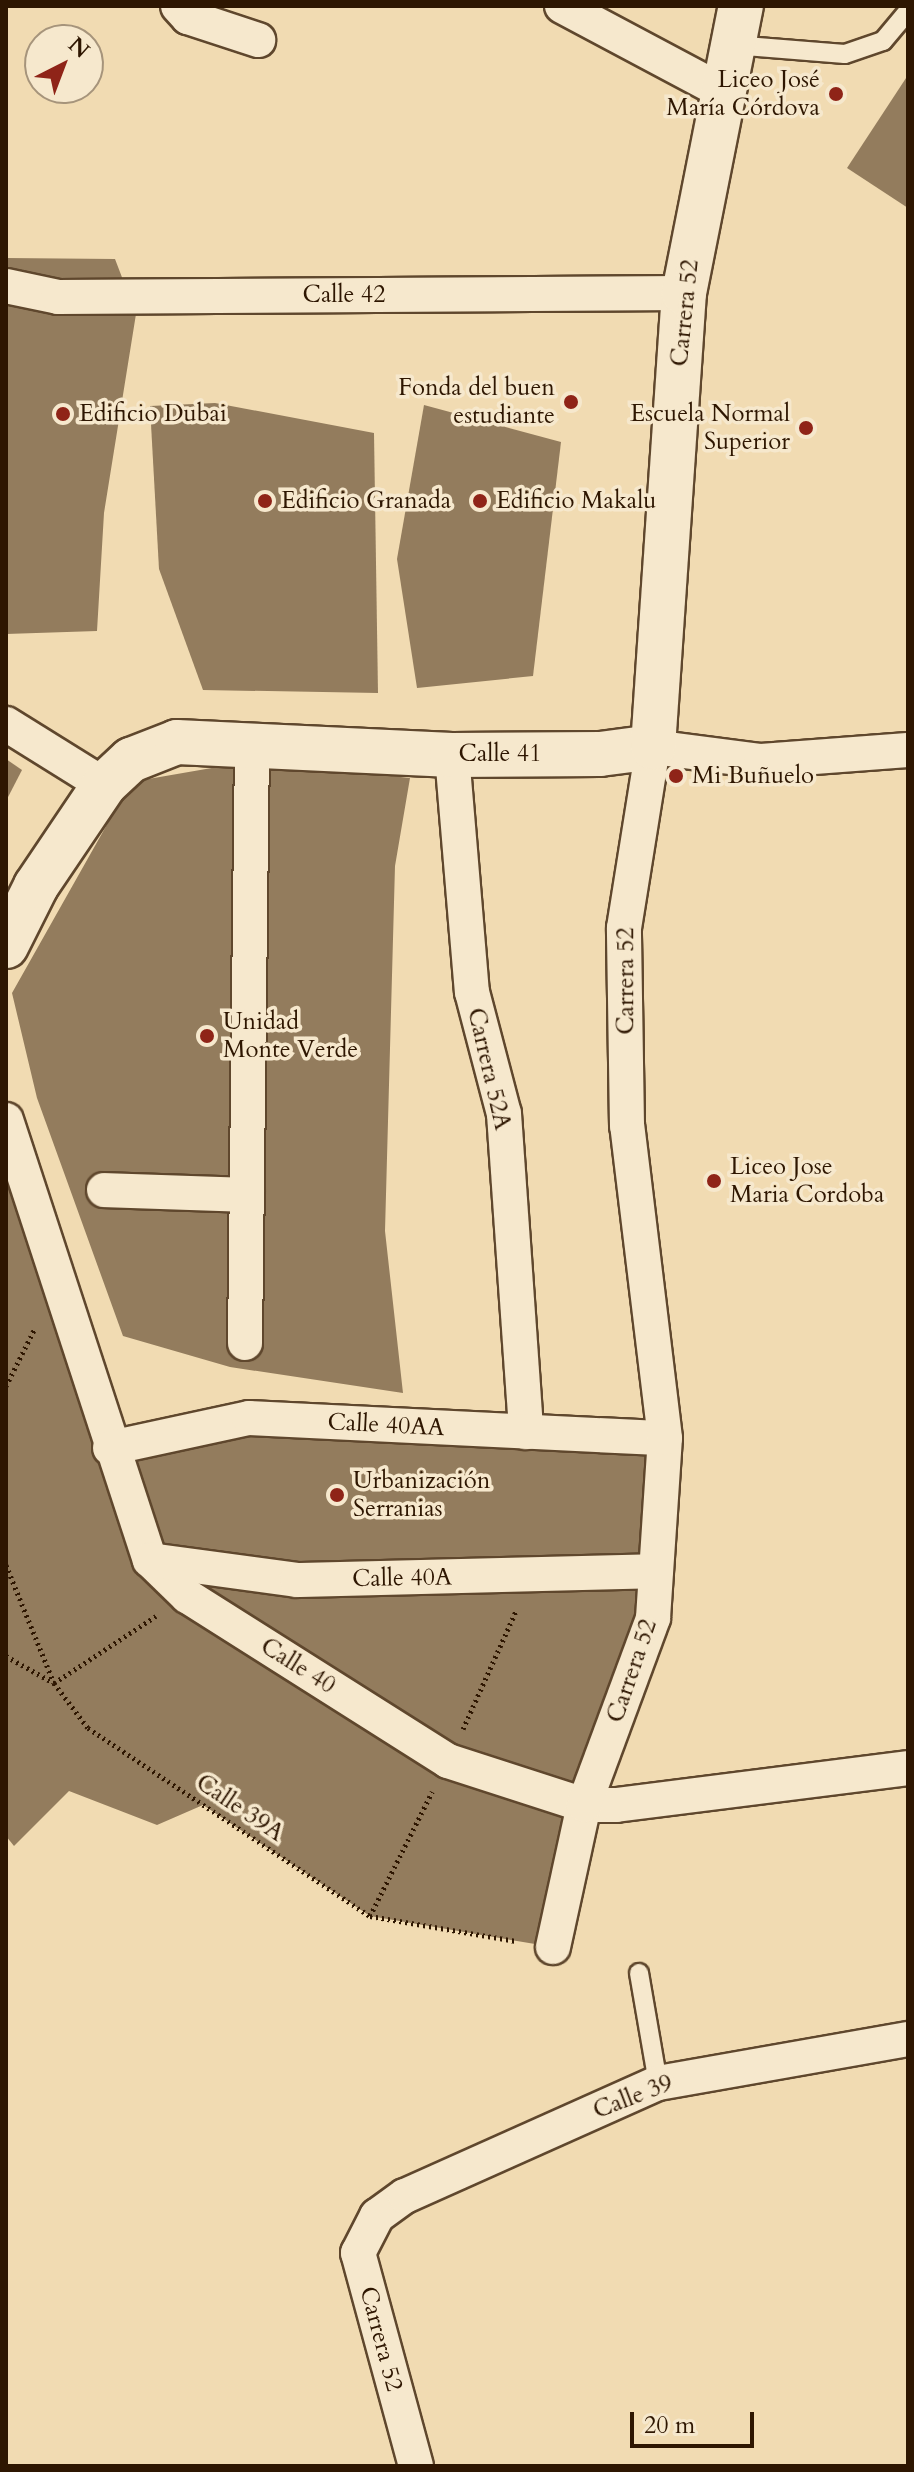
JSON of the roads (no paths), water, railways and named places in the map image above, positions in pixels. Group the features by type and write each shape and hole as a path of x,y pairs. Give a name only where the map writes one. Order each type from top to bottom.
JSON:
{"street":[{"path":"178,6 188,17 258,40"},
{"path":"562,6 724,92"},
{"name":"Carrera 52","path":"553,1947 584,1805 653,1618 665,1438 627,1126 624,928 653,747 684,293 737,25"},
{"name":"Calle 42","path":"6,286 58,297 684,293"},
{"path":"6,724 104,785"},
{"name":"Calle 41","path":"6,946 36,886 104,785 131,760 177,742 452,755 600,754 653,747 761,761 908,750"},
{"path":"245,1343 252,744"},
{"name":"Carrera 52A","path":"452,755 472,992 504,1114 526,1432"},
{"name":"Calle 40","path":"6,1120 110,1448 150,1560 187,1596 448,1761 584,1805 616,1805 908,1768"},
{"path":"104,1190 247,1195"},
{"name":"Calle 40AA","path":"110,1448 249,1418 665,1438"},
{"name":"Calle 40A","path":"150,1560 297,1580 656,1571"},
{"name":"Calle 39","path":"377,2216 405,2196 658,2083 908,2039"},
{"name":"Carrera 52","path":"377,2216 358,2253 416,2466"}],"lane":[{"path":"737,25 845,54 883,41 908,11"},
{"path":"639,1973 658,2083"}],"place":[{"name":"Liceo José María Córdova","path":"836,94"},
{"name":"Fonda del buen estudiante","path":"571,402"},
{"name":"Edificio Dubai","path":"63,414"},
{"name":"Escuela Normal Superior","path":"806,428"},
{"name":"Edificio Granada","path":"265,501"},
{"name":"Edificio Makalu","path":"480,501"},
{"name":"Mi Buñuelo","path":"676,776"},
{"name":"Unidad Monte Verde","path":"207,1036"},
{"name":"Liceo Jose Maria Cordoba","path":"714,1181"},
{"name":"Urbanización Serranias","path":"337,1495"}]}
